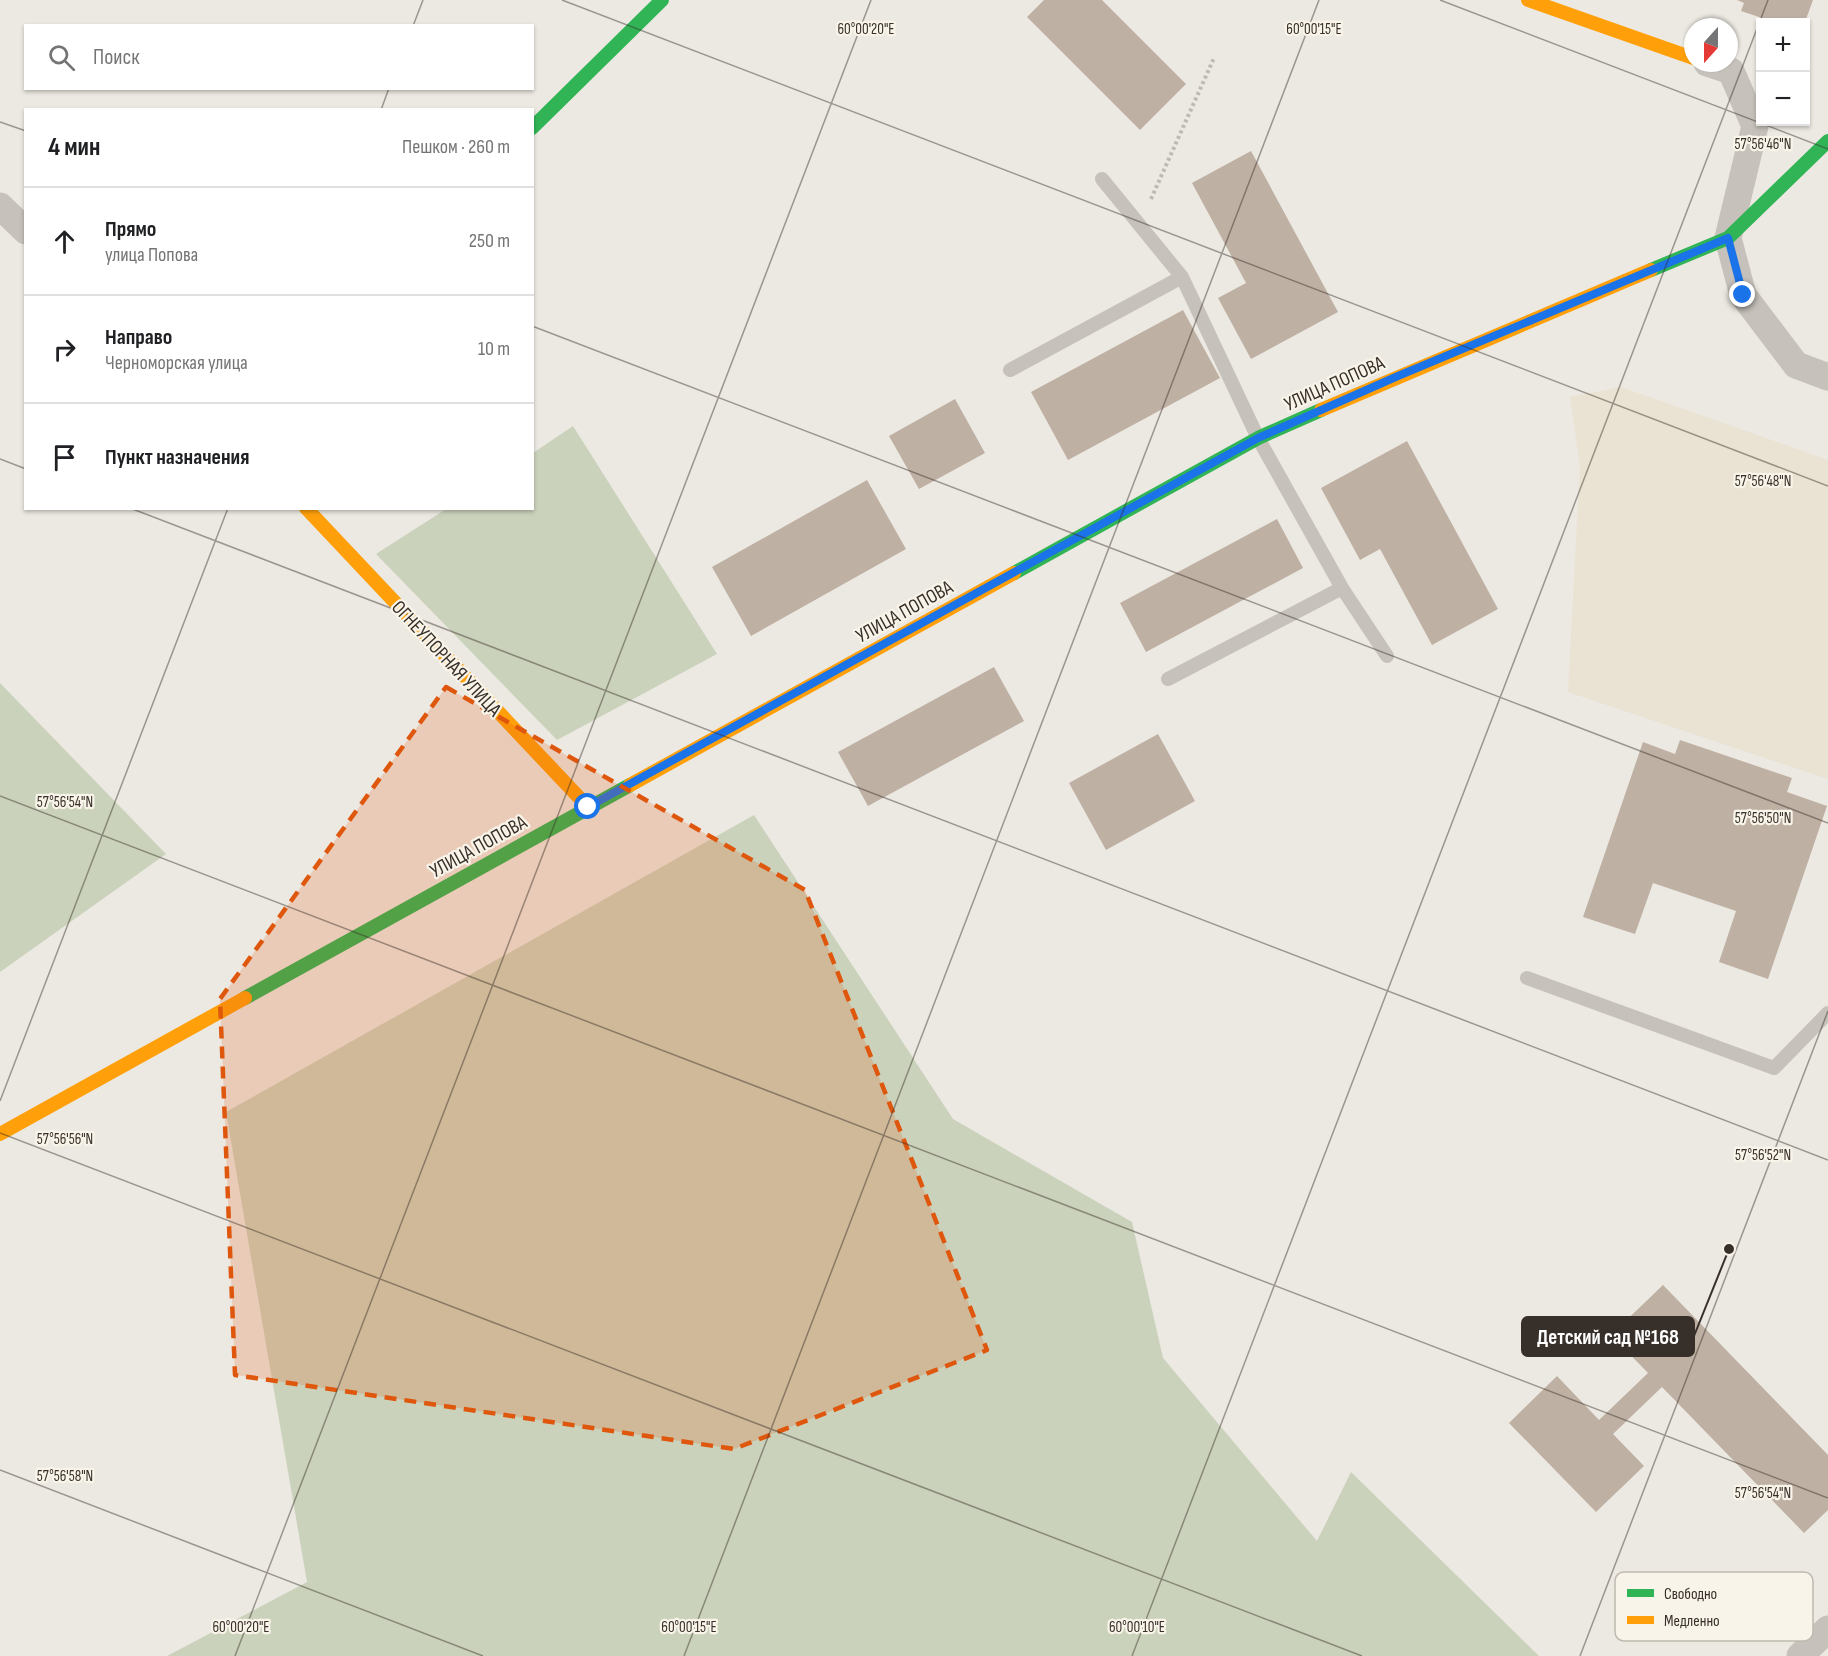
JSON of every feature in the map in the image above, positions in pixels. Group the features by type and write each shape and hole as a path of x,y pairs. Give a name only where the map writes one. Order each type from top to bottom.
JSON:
{"street":[{"path":"534,126 662,0"},
{"path":"1528,0 1684,55"},
{"path":"1731,72 1755,126 1728,238 1743,295 1796,365 1828,377"},
{"name":"УЛИЦА ПОПОВА","path":"0,1134 1258,438 1408,372 1728,238 1828,141"},
{"path":"0,206 24,229"},
{"name":"ОГНЕУПОРНАЯ УЛИЦА","path":"308,510 588,807"},
{"path":"1800,1656 1828,1629"}],"lane":[{"path":"1102,179 1182,277 1258,438 1342,588 1387,656"},
{"path":"1010,370 1182,277"},
{"path":"1168,679 1342,588"},
{"path":"1527,978 1774,1068 1828,1013"}],"path":[{"path":"1139,224 1214,58"}],"highlighted area":[{"path":"446,687 805,890 987,1350 734,1449 235,1375 220,999"}],"green space":[{"path":"573,426 717,654 557,740 376,554 444,510 534,510 534,452"},
{"path":"0,683 166,854 0,972"},
{"path":"754,815 953,1119 1132,1222 1163,1358 1317,1541 1351,1472 1539,1656 167,1656 307,1582 226,1112"}],"shaded area":[{"path":"1621,387 1828,460 1828,779 1568,692 1580,466 1570,397"}],"building":[{"path":"1044,0 1102,0 1186,84 1140,130 1027,17"},
{"path":"1737,0 1813,0 1806,18 1762,18 1741,11 1744,3"},
{"path":"1251,151 1338,312 1251,359 1218,298 1246,283 1192,183"},
{"path":"1183,310 1220,378 1068,460 1031,392"},
{"path":"955,399 985,453 919,489 889,436"},
{"path":"1407,441 1498,609 1432,645 1380,549 1360,560 1321,488"},
{"path":"867,480 906,549 751,636 712,567"},
{"path":"1277,519 1303,568 1146,652 1120,603"},
{"path":"994,667 1024,721 868,806 838,752"},
{"path":"1158,734 1195,801 1106,850 1069,783"},
{"path":"1680,740 1792,778 1787,792 1827,806 1768,979 1719,962 1736,911 1653,883 1635,934 1583,917 1643,742 1675,754"},
{"path":"1663,1285 1828,1455 1828,1510 1804,1533 1662,1387 1613,1434 1644,1466 1596,1512 1509,1423 1557,1376 1599,1420 1648,1373 1611,1335"}],"traffic: fast":[{"path":"534,126 662,0"},
{"path":"1651,270 1728,238 1828,141"},
{"path":"1014,573 1258,438 1321,410"},
{"path":"245,998 630,785"}],"traffic: slow":[{"path":"1528,0 1684,55"},
{"path":"1321,410 1651,270"},
{"path":"308,510 588,807"},
{"path":"630,785 1014,573"},
{"path":"0,1134 245,998"}],"place":[{"name":"Детский сад №168","path":"1729,1249"}],"route":[{"path":"588,807 1258,438 1398,376 1728,238 1743,295"}]}
